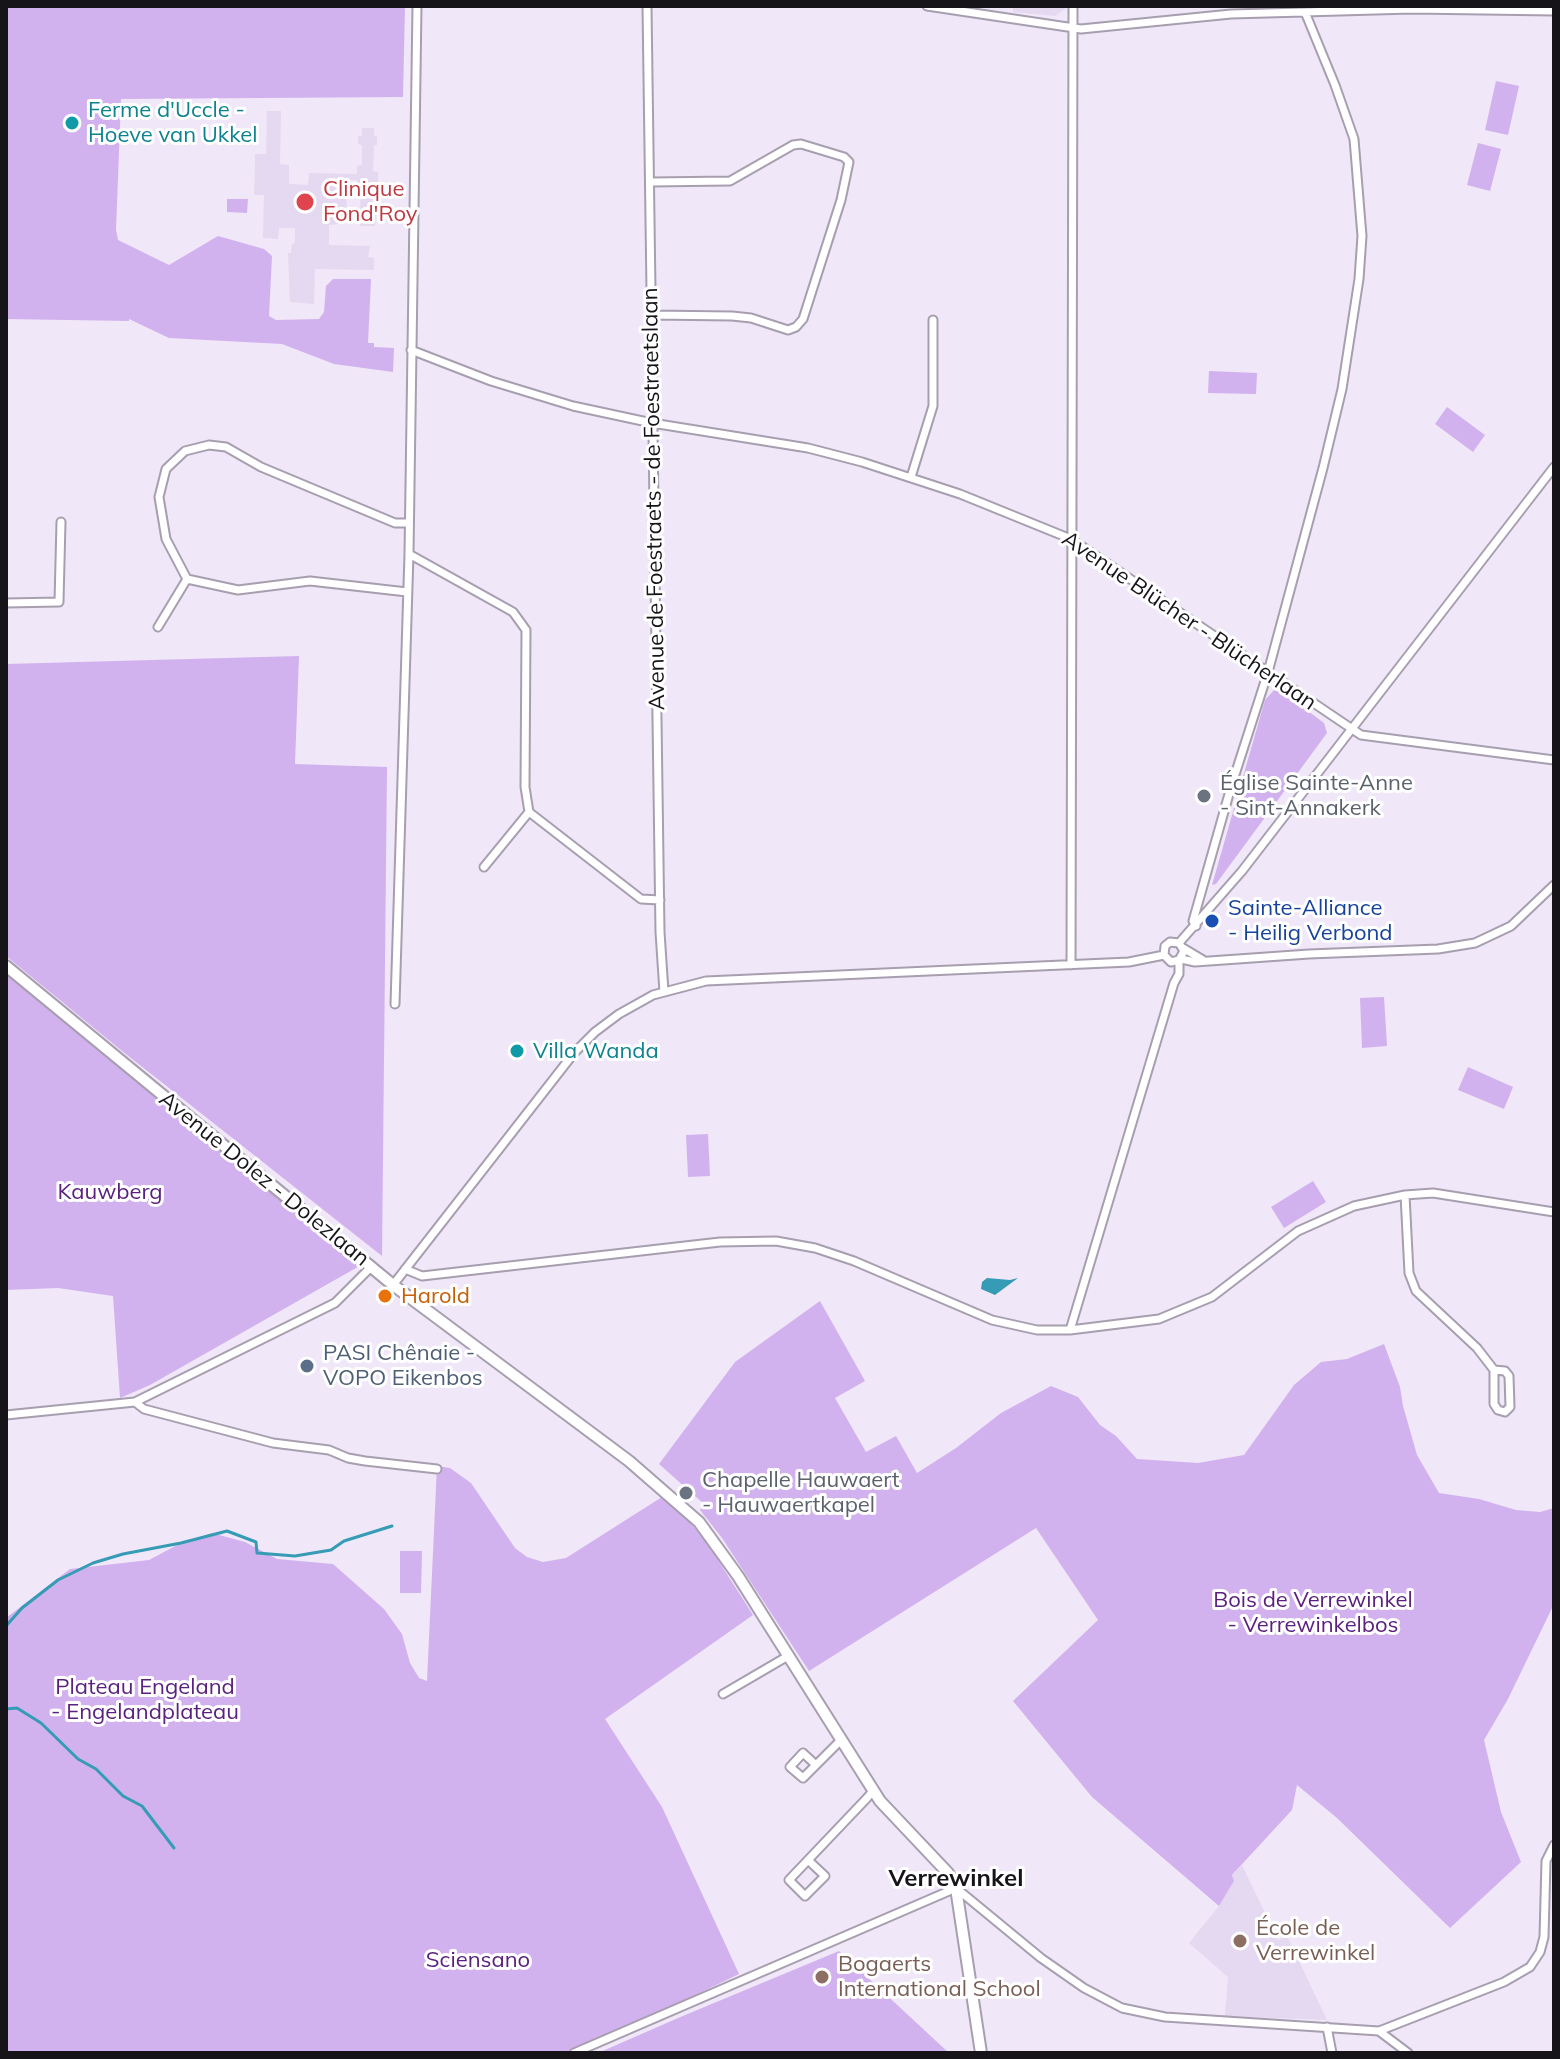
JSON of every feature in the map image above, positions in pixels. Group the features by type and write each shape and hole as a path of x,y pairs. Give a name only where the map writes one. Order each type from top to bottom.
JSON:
{"street":[{"path":"395,1004 409,554 417,6"},
{"name":"Avenue de Foestraets - de Foestraetslaan","path":"647,6 660,900 664,992"},
{"path":"927,6 1073,28 1231,14 1412,9 1554,11"},
{"path":"1071,965 1073,6"},
{"path":"1196,926 1193,921 1268,672 1342,389 1359,279 1362,236 1354,139 1305,12"},
{"path":"651,182 730,181 793,145 801,144 844,157 849,162 841,200 803,319 796,327 788,330 751,318 732,316 652,315"},
{"path":"911,477 933,406 933,320"},
{"name":"Avenue Blücher - Blücherlaan","path":"411,350 535,395 652,423 808,448 911,477 1010,512 1071,539 1361,735 1554,760"},
{"path":"187,579 166,539 159,497 166,469 185,451 209,445 226,447 261,467 395,523 409,523"},
{"path":"1070,1330 1179,974 1181,946 1554,467"},
{"path":"6,603 59,602 61,522"},
{"path":"409,554 513,612 526,630 525,787 529,812 641,899 660,900"},
{"path":"187,579 238,590 310,581 407,592"},
{"path":"158,627 187,579"},
{"path":"484,867 529,812"},
{"path":"393,1285 574,1053 619,1014 664,992 706,981 1129,962 1166,957 1195,962 1438,949 1475,943 1511,926 1554,885"},
{"path":"1174,983 1166,957 1168,944 1181,946 1203,960"},
{"name":"Avenue Dolez - Dolezlaan","path":"6,966 393,1285 629,1461 684,1507 715,1542 873,1791 892,1815 948,1873 956,1888 1041,1958 1084,1988 1122,2008 1165,2017 1379,2031 1504,1982 1530,1967 1540,1952 1544,1937 1546,1861 1554,1845"},
{"path":"405,1269 422,1276 720,1242 776,1241 815,1248 854,1261 992,1320 1037,1330 1070,1330 1159,1319 1212,1297 1298,1231 1354,1206 1405,1195 1433,1193 1554,1212"},
{"path":"1405,1195 1409,1273 1416,1291 1477,1348 1494,1370 1494,1404 1498,1410 1505,1412 1510,1407 1509,1376 1505,1371 1494,1370"},
{"path":"6,1415 135,1402 335,1303 371,1267"},
{"path":"135,1402 144,1409 273,1443 329,1450 365,1461 437,1469"},
{"path":"723,1694 788,1656"},
{"path":"816,1765 841,1740"},
{"path":"808,1860 825,1876 805,1896 789,1880 873,1791"},
{"path":"574,2053 956,1888 981,2053"},
{"path":"1327,2027 1332,2053"},
{"path":"1379,2031 1408,2053"}],"shaded area":[{"path":"1013,6 1066,8 1055,16 1013,12"},
{"name":"Clinique Fond'Roy","path":"267,111 281,111 280,164 289,165 289,184 308,185 309,173 357,174 357,166 362,165 362,145 358,144 358,136 362,136 362,128 374,128 374,136 377,137 373,171 378,172 378,183 373,184 372,209 376,210 375,226 356,223 361,188 358,188 357,180 347,180 346,223 329,225 329,245 370,246 368,257 374,258 374,270 315,269 314,304 290,302 288,253 291,253 292,244 295,243 295,228 279,228 278,239 263,238 264,195 254,195 255,154 266,154"},
{"name":"École de Verrewinkel","path":"1242,1865 1278,1940 1287,1936 1327,2020 1225,2016 1228,1977 1189,1943 1219,1906 1234,1881 1232,1876"}],"green space":[{"path":"6,6 405,6 403,97 121,99 116,230 118,240 169,265 218,236 264,249 272,256 269,316 276,320 319,319 324,312 326,286 333,279 371,279 368,343 374,343 374,347 394,348 393,372 334,364 282,344 169,338 129,319 6,319"},
{"path":"1496,81 1519,86 1508,135 1485,130"},
{"path":"1478,143 1501,149 1490,191 1467,185"},
{"path":"227,199 248,199 247,213 227,212"},
{"path":"1209,371 1257,373 1256,394 1208,393"},
{"path":"1447,407 1485,435 1473,452 1435,424"},
{"path":"299,656 295,764 387,767 382,1256 6,956 6,664"},
{"path":"1275,689 1324,723 1327,733 1216,884 1212,885 1265,700"},
{"name":"Kauwberg","path":"6,971 363,1264 150,1385 120,1398 113,1296 58,1288 6,1290"},
{"path":"1384,997 1387,1046 1362,1048 1360,998"},
{"path":"1468,1067 1513,1087 1504,1109 1458,1090"},
{"path":"708,1134 710,1176 688,1177 686,1135"},
{"path":"1313,1181 1326,1202 1284,1228 1271,1207"},
{"name":"Bois de Verrewinkel - Verrewinkelbos","path":"820,1301 865,1381 835,1398 866,1452 896,1436 917,1473 1001,1413 1051,1386 1078,1397 1100,1425 1116,1436 1137,1459 1198,1463 1244,1455 1294,1385 1321,1362 1347,1359 1384,1344 1400,1387 1417,1455 1439,1493 1479,1499 1516,1510 1540,1512 1554,1508 1554,1604 1508,1699 1484,1740 1501,1812 1521,1862 1450,1928 1337,1818 1297,1785 1292,1810 1232,1875 1234,1881 1219,1906 1092,1797 1013,1701 1098,1620 1036,1528 809,1671 722,1538 700,1510 704,1504 659,1464 735,1362"},
{"name":"Plateau Engeland - Engelandplateau","path":"437,1466 450,1468 471,1483 515,1548 527,1557 543,1562 566,1558 662,1497 706,1541 753,1615 605,1719 662,1807 739,1974 568,2053 6,2053 6,1618 70,1569 149,1560 179,1544 212,1533 245,1542 277,1559 333,1564 384,1609 402,1634 410,1663 419,1678 427,1681"},
{"path":"400,1551 422,1551 421,1593 400,1593"},
{"name":"Bogaerts International School","path":"839,1951 949,2053 598,2053 678,2018"}],"water":[{"path":"987,1278 1018,1278 995,1295 981,1289 982,1282"}],"waterway":[{"path":"6,1626 22,1608 58,1580 93,1563 123,1554 227,1531 256,1542 257,1553 295,1556 331,1550 344,1541 392,1526"},
{"path":"6,1709 17,1708 41,1723 123,1796 142,1806 174,1848"}],"place":[{"name":"Ferme d'Uccle - Hoeve van Ukkel","path":"72,123"},
{"name":"Clinique Fond'Roy","path":"305,202"},
{"name":"Église Sainte-Anne - Sint-Annakerk","path":"1204,796"},
{"name":"Sainte-Alliance - Heilig Verbond","path":"1212,921"},
{"name":"Villa Wanda","path":"517,1051"},
{"name":"Harold","path":"385,1296"},
{"name":"PASI Chênaie - VOPO Eikenbos","path":"307,1366"},
{"name":"Chapelle Hauwaert - Hauwaertkapel","path":"686,1493"},
{"name":"École de Verrewinkel","path":"1240,1941"},
{"name":"Bogaerts International School","path":"822,1977"}],"district":[{"name":"Verrewinkel","path":"956,1879"}],"park label":[{"name":"Sciensano","path":"478,1960"}]}
